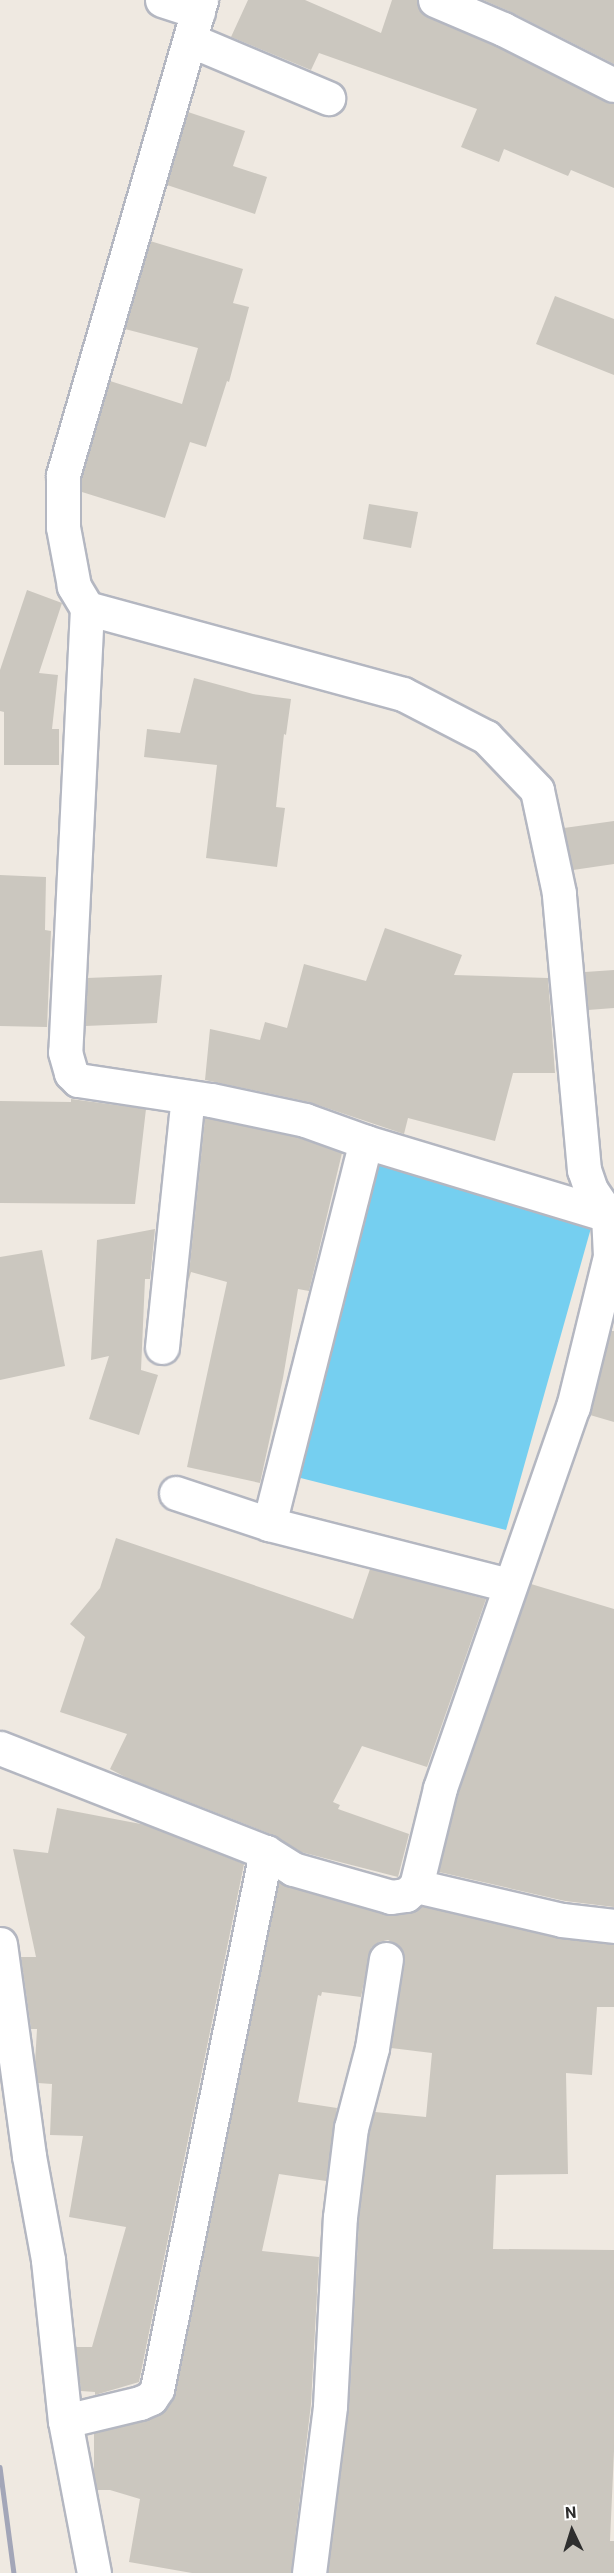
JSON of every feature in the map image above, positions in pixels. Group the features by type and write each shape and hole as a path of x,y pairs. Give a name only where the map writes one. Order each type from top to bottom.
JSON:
{"street":[{"path":"162,0 196,17 328,98"},
{"path":"435,0 503,29 614,84"},
{"path":"196,17 63,475 63,527 74,586 87,608 65,1052 71,1073 78,1080 188,1097 305,1120 366,1142 608,1215"},
{"path":"0,1748 266,1852 293,1869 391,1897 406,1895 416,1886 440,1788 573,1407 612,1256 608,1215 591,1190 584,1170 559,893 537,790 486,737 403,694 87,608"},
{"path":"162,1347 188,1097"},
{"path":"269,1524 366,1142"},
{"path":"176,1493 269,1524 509,1585"},
{"path":"65,2421 140,2403 151,2398 157,2389 266,1852"},
{"path":"416,1886 562,1920 614,1926"},
{"path":"0,1944 30,2156 48,2260 65,2421 94,2573"},
{"path":"309,2573 330,2406 341,2206 351,2128 372,2048 386,1959"}],"water":[{"path":"367,1158 591,1228 506,1530 277,1472"}],"building":[{"path":"248,0 305,0 381,33 392,0 417,0 420,11 428,17 495,46 614,104 614,188 571,170 568,176 504,149 499,162 461,147 477,109 319,53 311,70 231,37"},
{"path":"483,0 614,0 614,64 511,12"},
{"path":"188,112 245,131 233,166 267,177 255,214 167,185"},
{"path":"150,241 243,269 233,303 249,307 229,382 227,381 206,447 190,442 165,518 82,492 82,478 110,381 182,404 198,348 125,329"},
{"path":"555,296 614,319 614,375 536,344"},
{"path":"369,504 418,512 411,548 363,539"},
{"path":"27,590 62,603 39,673 58,675 52,729 59,729 59,765 4,765 4,712 0,711 0,670"},
{"path":"194,678 253,694 291,699 286,735 284,734 276,807 285,808 277,867 206,858 217,765 144,757 147,729 180,733"},
{"path":"614,821 614,864 573,870 564,828"},
{"path":"0,875 46,877 45,930 51,931 47,1027 0,1026"},
{"path":"385,928 462,955 454,975 548,978 555,1073 513,1073 495,1141 408,1118 404,1134 309,1102 205,1080 210,1029 260,1040 265,1022 287,1028 304,964 366,981"},
{"path":"614,970 614,1008 588,1010 585,972"},
{"path":"162,975 157,1023 85,1026 87,978"},
{"path":"71,1099 146,1109 135,1204 0,1203 0,1101 71,1102"},
{"path":"205,1118 300,1138 342,1153 309,1291 298,1289 283,1378 260,1483 187,1467 227,1282 191,1272 188,1283"},
{"path":"155,1229 150,1279 145,1279 141,1370 158,1375 139,1435 89,1419 109,1356 91,1360 97,1240"},
{"path":"42,1250 65,1366 0,1380 0,1257"},
{"path":"611,1331 614,1331 614,1422 590,1415"},
{"path":"116,1538 353,1619 370,1569 486,1599 427,1767 362,1746 333,1802 340,1805 338,1809 409,1834 398,1877 301,1852 273,1835 127,1778 110,1769 127,1734 60,1712 85,1637 70,1624 100,1588"},
{"path":"531,1584 614,1609 614,1907 565,1901 439,1872 458,1793"},
{"path":"57,1808 146,1825 244,1864 139,2382 95,2395 95,2392 81,2391 76,2347 92,2347 126,2227 69,2217 83,2136 50,2135 52,2084 38,2083 35,2063 37,2029 31,2029 21,1957 36,1957 13,1849 48,1853"},
{"path":"279,1882 386,1915 408,1914 421,1906 558,1938 614,1944 614,2007 597,2007 592,2075 566,2073 568,2174 496,2175 493,2249 614,2250 614,2451 610,2541 614,2541 614,2573 328,2573 349,2408 359,2219 369,2132 375,2112 426,2117 432,2053 391,2048 405,1961 398,1945 388,1940 379,1942 371,1948 361,1997 322,1992 321,1996 318,1995 298,2102 337,2108 326,2181 279,2174 262,2251 319,2257 311,2404 291,2573 192,2573 129,2562 140,2499 110,2490 97,2490 94,2474 94,2433 159,2415 167,2408 175,2393"}],"railway":[{"path":"0,2467 14,2573"}]}
